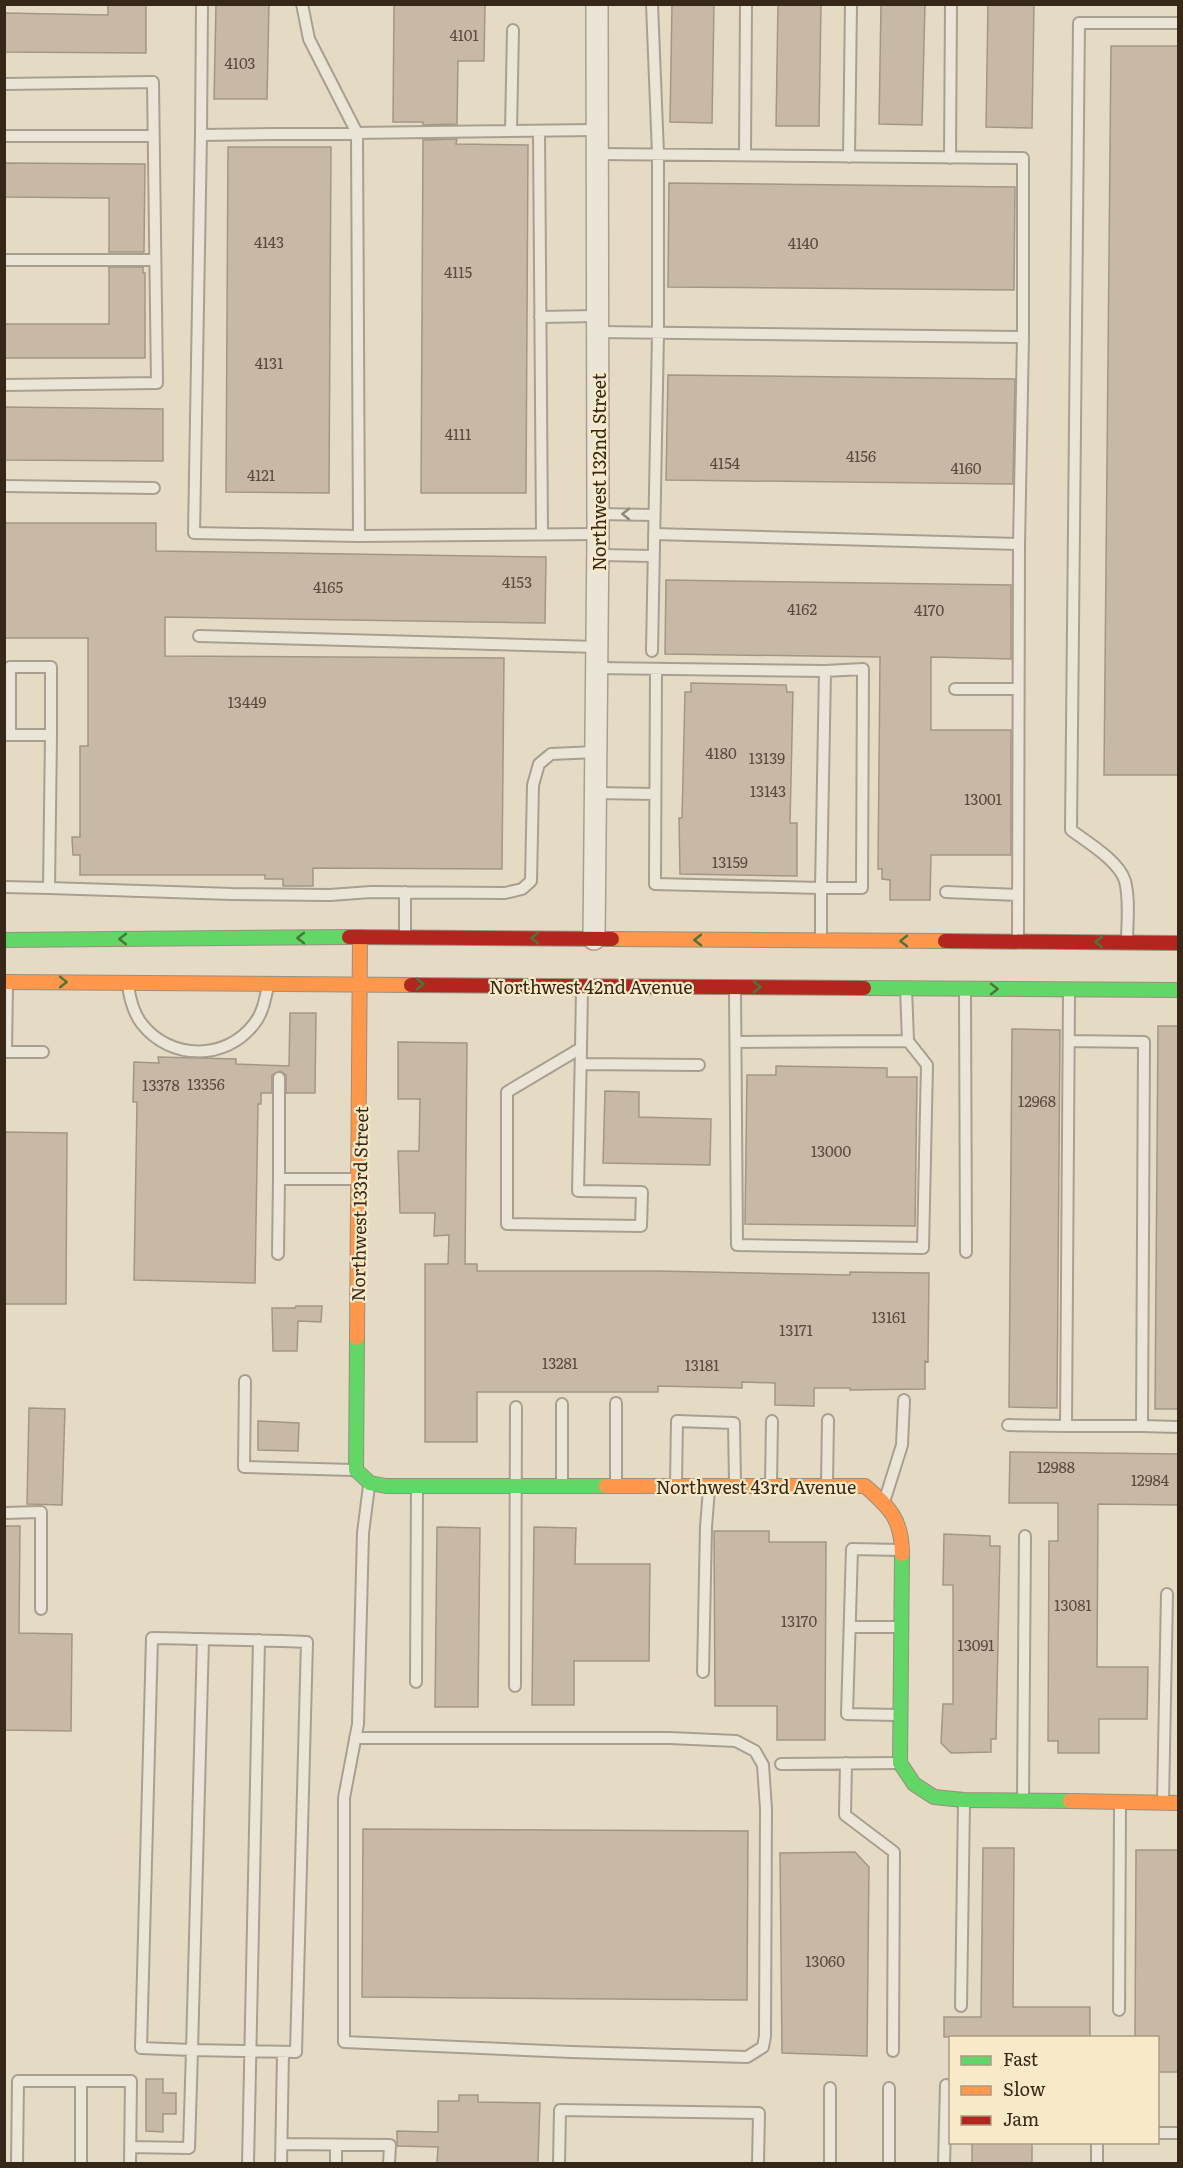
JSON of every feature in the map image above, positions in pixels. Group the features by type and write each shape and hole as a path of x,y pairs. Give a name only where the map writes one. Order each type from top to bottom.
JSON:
{"main road":[{"path":"4,940 360,937 594,945 821,940 1179,943"},
{"name":"Northwest 133rd Street","path":"356,1470 360,937"},
{"name":"Northwest 42nd Avenue","path":"6,982 361,984 590,982 735,987 1179,990"},
{"path":"356,1470 370,1483"},
{"name":"Northwest 43rd Avenue","path":"370,1483 386,1486 865,1486 889,1507 902,1535 900,1763"},
{"path":"900,1763 914,1784 934,1797 964,1800 1023,1799 1179,1803"}],"street":[{"name":"Northwest 132nd Street","path":"594,945 598,534 597,4"}],"lane":[{"path":"202,4 194,534 359,536 598,534 654,515"},
{"path":"302,4 309,39 357,133 359,536"},
{"path":"652,4 658,154 658,333 652,651"},
{"path":"745,155 746,4"},
{"path":"849,157 851,4"},
{"path":"950,158 951,4"},
{"path":"1127,943 1125,880 1119,869 1105,855 1071,830 1079,23 1179,23"},
{"path":"511,131 513,30"},
{"path":"4,84 153,82 157,383 4,386"},
{"path":"201,135 597,130"},
{"path":"540,131 542,534"},
{"path":"4,136 153,136"},
{"path":"597,154 1023,159 1018,942"},
{"path":"4,260 155,260"},
{"path":"540,317 658,333 1023,337"},
{"path":"4,486 154,488"},
{"path":"598,534 653,555"},
{"path":"654,534 1019,544"},
{"path":"199,636 597,647"},
{"path":"50,888 51,735 51,667 10,667 7,735 51,735"},
{"path":"597,668 825,671 863,669 862,888 655,884 656,670"},
{"path":"821,940 825,671"},
{"path":"955,688 1018,689"},
{"path":"4,887 243,895 330,895 371,892 505,893 522,889 531,881 533,785 539,764 551,754 596,752"},
{"path":"596,793 655,794"},
{"path":"405,892 405,938"},
{"path":"946,892 1018,895"},
{"path":"6,982 5,1052 43,1052"},
{"path":"127,982 131,1004 141,1023 157,1039 176,1049 197,1052 219,1049 238,1039 254,1024 264,1005 268,983"},
{"path":"581,1048 507,1092 507,1224 641,1226 642,1192 578,1191 581,1048 590,982"},
{"path":"735,987 737,1245 923,1248 927,1065 908,1041 906,988"},
{"path":"965,988 966,1252"},
{"path":"1066,1426 1069,989"},
{"path":"735,1042 908,1041"},
{"path":"1069,1041 1144,1042 1142,1426"},
{"path":"581,1064 699,1065"},
{"path":"278,1254 279,1078"},
{"path":"279,1179 359,1179"},
{"path":"245,1381 244,1467 356,1470"},
{"path":"884,1502 902,1445 904,1400"},
{"path":"616,1403 616,1486"},
{"path":"562,1404 562,1486"},
{"path":"515,1686 516,1407"},
{"path":"827,1486 828,1420"},
{"path":"675,1486 676,1421 734,1423 735,1486"},
{"path":"771,1421 771,1486"},
{"path":"1008,1425 1179,1427"},
{"path":"355,1738 670,1738 736,1741 755,1751 763,1765 766,1809 765,2036 763,2047 747,2057 344,2042 344,1798 355,1738 358,1724 363,1533 370,1483"},
{"path":"416,1682 417,1486"},
{"path":"703,1672 709,1486"},
{"path":"4,1513 41,1512 41,1609"},
{"path":"1023,1799 1025,1536"},
{"path":"900,1715 848,1713 852,1549 902,1550"},
{"path":"1163,1802 1167,1594"},
{"path":"850,1627 901,1627"},
{"path":"152,1638 203,1639 306,1642 296,2052 141,2048 152,1638"},
{"path":"130,2147 189,2148 203,1639"},
{"path":"248,2163 259,1640"},
{"path":"846,1763 846,1815 894,1852 893,2051"},
{"path":"781,1764 900,1763"},
{"path":"961,2006 964,1800"},
{"path":"1119,2010 1120,1802"},
{"path":"281,2163 283,2052"},
{"path":"17,2163 18,2081 130,2081 130,2163"},
{"path":"81,2081 81,2163"},
{"path":"944,2163 946,2085"},
{"path":"830,2088 830,2163"},
{"path":"889,2088 889,2163"},
{"path":"559,2163 560,2110 759,2114 758,2163"},
{"path":"1159,2133 1179,2133"},
{"path":"1097,2144 1097,2163"},
{"path":"282,2145 390,2145 389,2163"},
{"path":"336,2145 336,2163"}],"building":[{"path":"108,4 146,4 146,53 4,52 4,13 108,15"},
{"path":"216,4 269,4 267,99 214,99"},
{"path":"394,4 485,4 484,61 458,61 457,124 423,125 423,122 393,122"},
{"path":"672,4 714,4 712,123 670,122"},
{"path":"778,4 821,4 819,126 776,126"},
{"path":"881,4 925,4 922,125 879,124"},
{"path":"988,4 1034,4 1032,128 986,127"},
{"path":"1111,46 1179,46 1179,775 1104,775"},
{"path":"457,139 456,144 528,145 526,493 421,493 423,140"},
{"path":"228,147 331,147 329,493 226,492"},
{"path":"4,163 145,164 144,252 109,252 109,198 4,197"},
{"path":"669,183 1015,187 1014,290 668,287"},
{"path":"109,267 143,267 143,273 145,273 145,358 4,358 4,324 109,324"},
{"path":"668,375 1015,379 1013,484 666,480"},
{"path":"4,407 163,409 163,461 4,460"},
{"path":"4,523 156,523 156,551 546,557 545,623 165,617 165,656 504,658 502,869 313,868 313,886 283,886 283,879 265,879 265,875 80,875 80,855 73,855 72,837 80,837 80,746 88,746 88,638 4,638"},
{"path":"666,580 1011,585 1011,659 931,657 931,730 1011,730 1011,855 931,855 930,900 890,900 890,880 882,879 882,869 878,869 880,657 665,654"},
{"path":"691,683 786,685 787,692 793,692 790,823 797,823 797,876 680,874 679,818 682,818 685,692 691,692"},
{"path":"290,1013 316,1013 315,1093 286,1093 286,1075 280,1071 272,1075 272,1093 261,1093 261,1104 258,1104 255,1283 134,1280 137,1102 133,1102 134,1062 159,1063 158,1057 236,1059 236,1064 289,1066"},
{"path":"1158,1026 1179,1026 1179,1409 1155,1409"},
{"path":"1012,1029 1060,1030 1057,1408 1009,1407"},
{"path":"398,1042 467,1043 465,1264 477,1264 477,1271 658,1271 850,1275 850,1272 929,1273 928,1362 925,1361 925,1389 814,1388 814,1406 775,1405 775,1383 742,1382 742,1388 658,1386 658,1392 477,1392 477,1442 425,1442 425,1264 448,1264 449,1235 434,1236 435,1213 400,1213 398,1151 419,1151 420,1099 398,1099"},
{"path":"776,1066 887,1068 887,1077 917,1077 915,1226 745,1224 747,1075 776,1075"},
{"path":"605,1091 639,1092 639,1117 711,1119 710,1165 603,1163"},
{"path":"4,1132 67,1133 66,1304 4,1304"},
{"path":"296,1306 322,1306 321,1322 298,1321 297,1351 273,1351 272,1308 295,1308"},
{"path":"29,1408 65,1409 62,1505 27,1504"},
{"path":"258,1421 299,1423 298,1451 258,1450"},
{"path":"1010,1452 1179,1454 1179,1505 1098,1504 1097,1667 1148,1667 1147,1719 1099,1719 1099,1753 1058,1753 1058,1741 1048,1741 1049,1541 1058,1541 1058,1503 1009,1503"},
{"path":"4,1526 20,1526 19,1633 72,1634 71,1731 4,1730"},
{"path":"437,1527 480,1528 478,1707 435,1707"},
{"path":"534,1527 576,1528 575,1564 650,1564 649,1661 574,1661 574,1705 532,1705"},
{"path":"714,1531 769,1531 769,1542 826,1542 825,1740 777,1740 777,1706 715,1706"},
{"path":"944,1534 990,1536 990,1546 1000,1546 996,1739 991,1739 991,1752 951,1753 941,1743 943,1704 953,1704 953,1585 943,1585"},
{"path":"363,1829 748,1831 747,2000 362,1997"},
{"path":"983,1848 1014,1848 1013,2007 1090,2007 1090,2036 944,2037 944,2017 981,2017"},
{"path":"1136,1850 1179,1850 1179,2072 1159,2072 1159,2036 1135,2036"},
{"path":"855,1852 869,1867 867,2056 782,2053 780,1853"},
{"path":"146,2079 163,2079 163,2093 176,2093 176,2114 163,2114 163,2132 146,2131"},
{"path":"459,2095 478,2095 478,2102 540,2103 538,2163 437,2163 438,2147 397,2146 397,2131 438,2132 438,2101 459,2101"},
{"path":"972,2144 1032,2144 1032,2163 972,2163"}],"traffic: fast":[{"path":"4,940 349,937"},
{"path":"864,988 1178,990"},
{"path":"357,1338 356,1470 370,1483 386,1486 606,1486"},
{"path":"902,1554 900,1763 914,1784 934,1797 964,1800 1070,1801"}],"traffic: slow":[{"path":"357,1338 360,937"},
{"path":"612,939 945,941"},
{"path":"4,982 411,985"},
{"path":"606,1486 865,1486 893,1515 900,1532 902,1554"},
{"path":"1070,1801 1178,1803"}],"traffic: jam":[{"path":"349,937 612,939"},
{"path":"945,941 1178,943"},
{"path":"411,985 864,988"}]}
